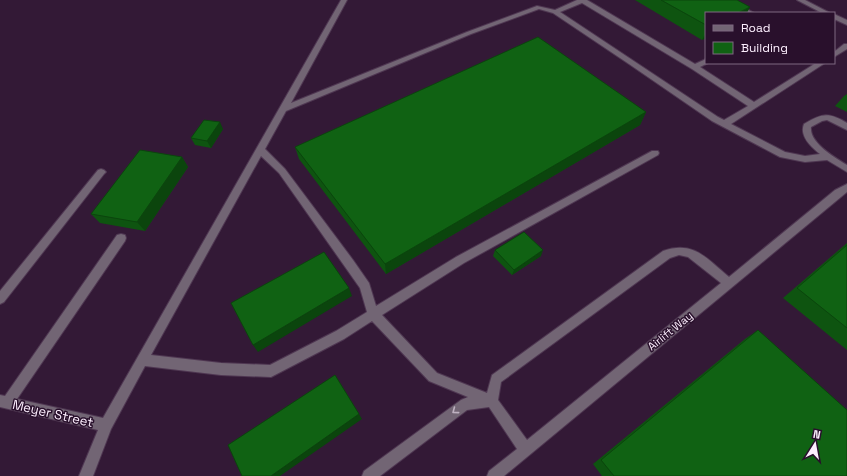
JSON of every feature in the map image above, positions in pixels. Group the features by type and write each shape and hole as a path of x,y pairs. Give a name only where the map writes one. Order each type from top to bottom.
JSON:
{"street":[{"path":"86,476 106,425 344,0"},
{"path":"554,12 582,0 695,67 754,106"},
{"path":"725,0 749,12"},
{"path":"800,0 825,12"},
{"path":"283,109 462,36 539,7 554,12 726,124 783,155 805,159 828,157"},
{"path":"835,17 847,23"},
{"path":"835,53 847,46"},
{"path":"695,67 705,62"},
{"path":"726,124 819,64"},
{"path":"847,127 834,119 824,116 807,126 806,133 828,157 847,169"},
{"path":"260,150 282,171 349,262 365,286 373,314 433,377 492,401 526,450"},
{"path":"142,360 221,369 271,371 340,335 460,260 655,153"},
{"path":"0,299 101,172"},
{"name":"Airlift Way","path":"494,476 838,193 847,188"},
{"path":"4,402 121,238"},
{"path":"492,401 496,379 667,254 679,251 691,253 729,283"},
{"path":"369,476 465,404 492,401"},
{"name":"Meyer Street","path":"4,402 106,425"}],"building":[{"path":"661,0 737,0 750,7 740,12 705,12 705,24"},
{"path":"538,37 646,112 385,264 295,147"},
{"path":"204,120 220,122 207,141 191,138"},
{"path":"140,150 182,157 137,222 91,214"},
{"path":"524,232 543,250 514,270 495,250"},
{"path":"847,245 847,328 797,288"},
{"path":"324,252 349,288 253,345 231,303"},
{"path":"758,330 847,410 847,476 614,476 601,460"},
{"path":"335,375 359,414 271,476 242,476 228,445"}]}
